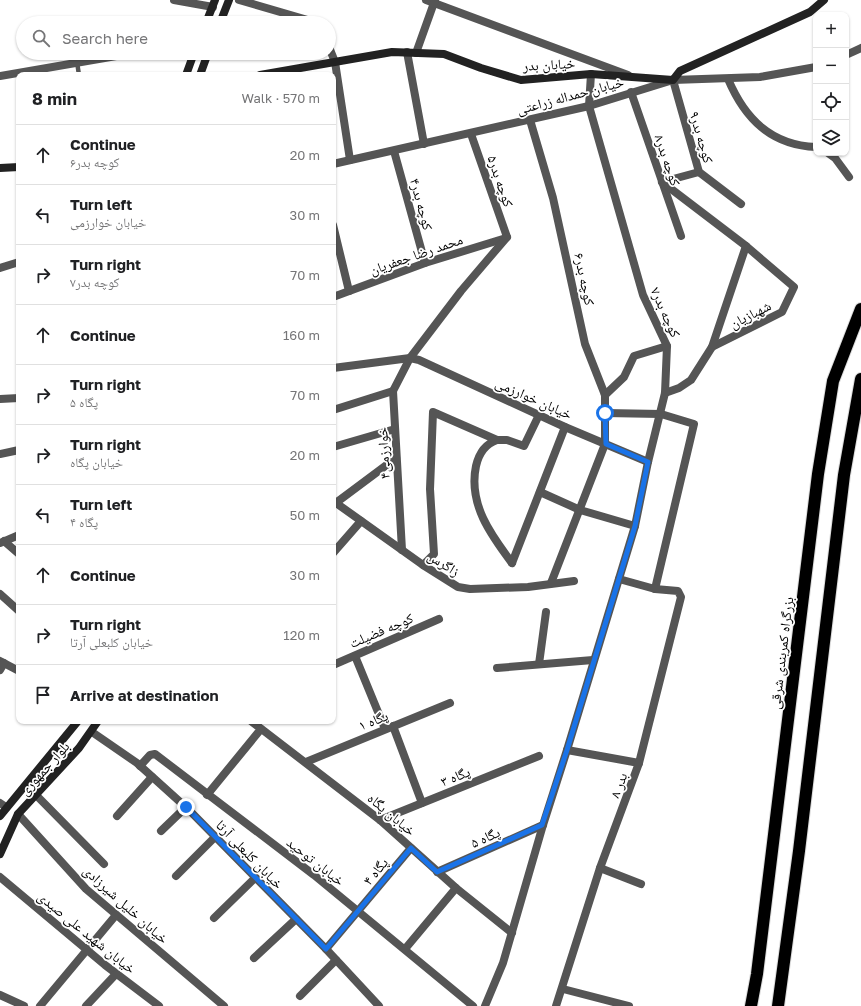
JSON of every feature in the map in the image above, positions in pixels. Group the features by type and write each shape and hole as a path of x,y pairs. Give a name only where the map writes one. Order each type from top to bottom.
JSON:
{"highway":[{"name":"بزرگراه کمربندی شرقی","path":"751,1006 757,974 819,466 833,381 861,309"},
{"path":"778,1006 799,851 844,475 861,379"}],"street":[{"path":"174,0 214,3 209,16"},
{"path":"222,16 228,0"},
{"path":"239,0 294,16"},
{"path":"672,80 680,71 810,12 824,0"},
{"path":"416,53 431,1 629,76"},
{"path":"849,54 861,48"},
{"name":"خیابان بدر","path":"277,72 392,52 407,52 444,54 481,68 521,80 591,74 672,80"},
{"path":"407,52 424,144"},
{"path":"28,72 90,60"},
{"path":"187,72 191,60"},
{"path":"201,72 205,60"},
{"path":"335,62 350,160"},
{"name":"خیابان حمداله زراعتی","path":"336,163 471,134 589,106 672,80 760,77 813,68"},
{"path":"0,76 16,74"},
{"name":"کوچه بدر۷","path":"485,1006 503,963 542,825 567,750 593,660 620,578 635,526 648,462 665,393 667,346 643,295 589,106 591,74"},
{"path":"728,79 735,96 748,115 769,134 799,146 813,147"},
{"name":"کوچه بدر۹","path":"672,80 699,172 741,204"},
{"name":"کوچه بدر۸","path":"631,92 681,236"},
{"name":"کوچه بدر۶","path":"530,120 553,198 585,344 605,395 606,444"},
{"name":"کوچه بدر۵","path":"471,134 507,237"},
{"name":"کوچه بدر۴","path":"394,151 425,264"},
{"path":"832,156 849,177"},
{"path":"0,168 16,167"},
{"path":"662,182 699,172"},
{"path":"662,182 746,246 712,348 691,380 679,388 665,393"},
{"path":"336,237 349,291"},
{"name":"محمد رضا جعفریان","path":"336,296 507,237"},
{"name":"خوارزمی۴","path":"402,550 393,391 410,358 461,291 507,237"},
{"name":"شهبازیان","path":"712,348 782,312 794,287 746,246"},
{"path":"0,268 16,263"},
{"path":"605,395 624,377 634,356 667,346"},
{"path":"336,368 410,358"},
{"name":"خیابان خوارزمی","path":"410,358 419,360 539,415 648,462"},
{"path":"336,409 393,391"},
{"path":"0,399 16,398"},
{"path":"423,565 434,554 430,489 433,412 498,440"},
{"path":"605,413 661,414 694,424 655,589 620,578"},
{"path":"539,415 524,446 507,440 498,440 488,443 478,458 474,490 475,500 492,537 512,563 566,427"},
{"path":"336,445 394,429"},
{"path":"552,582 606,444"},
{"path":"0,454 16,451"},
{"path":"336,503 396,458"},
{"path":"540,492 580,510 635,526"},
{"name":"زاگرس","path":"336,505 423,565 458,586 470,589 528,587 552,582 574,581"},
{"path":"336,550 361,521"},
{"path":"2,542 16,536"},
{"path":"2,542 16,552"},
{"name":"بدر ۸","path":"556,1006 563,989 600,868 639,763 681,597 678,591 655,589"},
{"path":"0,594 16,608"},
{"path":"539,664 546,612"},
{"name":"کوچه فضیلت","path":"336,664 439,619"},
{"path":"355,656 422,803"},
{"path":"497,668 593,660"},
{"path":"2,665 16,670"},
{"name":"پگاه ۱","path":"306,762 450,703"},
{"name":"بلوار جمهوری","path":"0,816 3,805 56,750 76,724"},
{"name":"بلوار جمهوری","path":"0,854 18,814 37,796 92,732 96,724"},
{"name":"خیابان پگاه","path":"255,724 380,820 437,872 512,933"},
{"path":"208,795 262,729"},
{"name":"خیابان کلبعلی آرتا","path":"92,732 140,766 186,807 326,949 379,1006"},
{"path":"567,750 639,763"},
{"name":"خیابان توحید","path":"140,766 150,755 155,754 314,875 473,1006"},
{"name":"پگاه ۳","path":"380,820 539,756"},
{"path":"117,816 152,777"},
{"path":"37,796 104,864"},
{"path":"3,805 18,814"},
{"path":"161,831 186,807"},
{"name":"خیابان خلیل شیرزادی","path":"18,814 86,889 224,1006"},
{"name":"پگاه ۵","path":"437,872 542,825"},
{"path":"176,876 215,837"},
{"name":"پگاه ۴","path":"326,949 411,848"},
{"path":"600,868 641,884"},
{"name":"خیابان شهید علی صیدی","path":"0,877 116,974 159,1006"},
{"path":"214,918 255,878"},
{"path":"405,949 456,888"},
{"path":"40,1006 116,915"},
{"path":"254,958 296,919"},
{"path":"300,996 336,960"},
{"path":"86,1006 116,974"},
{"path":"563,989 629,1006"},
{"path":"0,995 24,1006"}],"lane":[{"path":"77,62 79,72"}],"route":[{"path":"186,807 326,949 411,848 437,872 542,825 567,750 593,660 620,578 635,526 648,462 606,444 605,413"}]}
